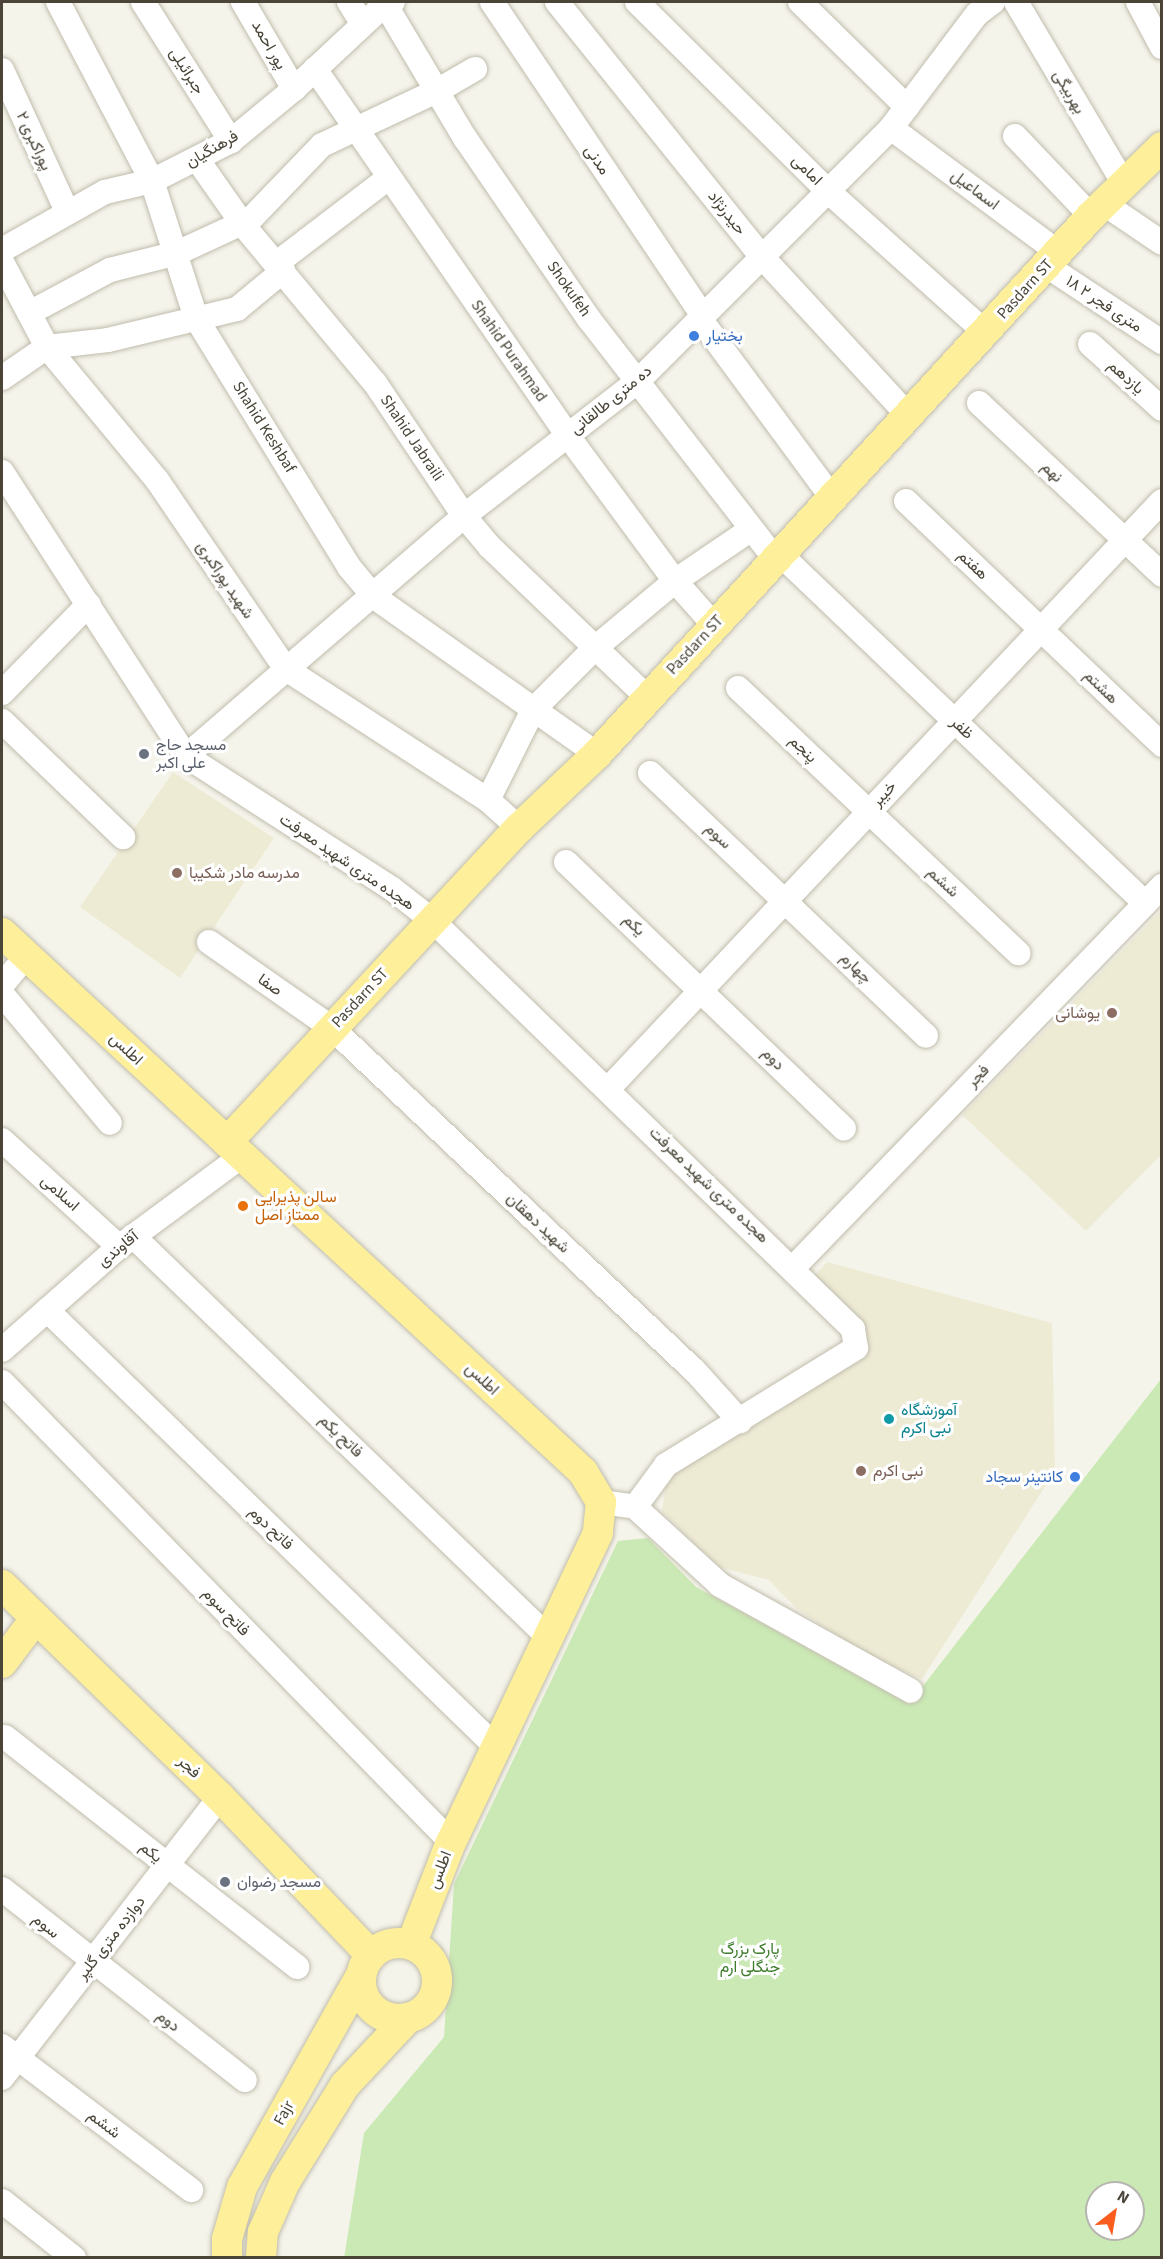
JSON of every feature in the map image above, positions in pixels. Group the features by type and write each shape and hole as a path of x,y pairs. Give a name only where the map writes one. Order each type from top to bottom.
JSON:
{"main road":[{"name":"Pasdarn ST","path":"234,1149 332,1029 432,920 519,828 597,754 1105,200 1161,147"},
{"name":"اطلس","path":"2,933 583,1472 601,1502 598,1533 451,1842 411,1945"},
{"name":"فجر","path":"2,1586 220,1797 366,1965"},
{"path":"2,1662 35,1619"},
{"path":"261,2258 263,2232 285,2181 345,2085 407,2019 428,2007 437,1984 431,1960 411,1945 389,1944 366,1965 361,1988 372,2009 388,2018 407,2019"},
{"name":"Fajr","path":"227,2258 227,2239 242,2187 366,1965"}],"street":[{"name":"Shahid Keshbaf","path":"58,2 152,181 196,318 349,567 373,596 597,754"},
{"name":"جبرائیلی","path":"143,2 231,141"},
{"name":"پور احمد","path":"243,2 294,89"},
{"path":"349,2 363,24"},
{"name":"مدنی","path":"492,2 703,318 832,498"},
{"name":"حیدرنژاد","path":"557,2 764,259 908,415"},
{"name":"امامی","path":"637,2 829,192 985,332"},
{"path":"800,2 908,107"},
{"name":"بهربیگی","path":"1017,2 1105,200"},
{"path":"1138,2 1161,47"},
{"name":"فرهنگیان","path":"2,250 67,211 105,192 152,181 231,141 294,89 363,24 389,3"},
{"name":"Shokufeh","path":"389,3 437,91 589,319 750,530 777,556"},
{"name":"ده متری طالقانی","path":"186,756 464,516 638,381 764,259 891,128 979,6"},
{"name":"Shahid Purahmad","path":"315,69 568,436 675,581 714,625"},
{"path":"29,313 110,270 177,254 243,224 322,145 437,91 475,69"},
{"name":"پوراکبری ۲","path":"2,70 67,211"},
{"name":"اسماعیل","path":"891,128 1052,259"},
{"path":"1015,136 1161,243"},
{"name":"Shahid Jabraili","path":"197,159 243,224 375,383 464,516 489,546 647,697"},
{"path":"2,378 47,347 108,340 237,309 280,267 388,178"},
{"name":"۱۸ متری فجر ۲","path":"1052,259 1161,342"},
{"name":"شهید پوراکبری","path":"2,262 47,347 157,480 286,669 488,800 519,828"},
{"name":"یازدهم","path":"1090,344 1161,409"},
{"name":"نهم","path":"979,403 1161,575"},
{"name":"هجده متری شهید معرفت","path":"2,472 186,756 391,888 432,920 794,1267 854,1329 856,1348 740,1421"},
{"name":"هفتم","path":"906,501 1041,629"},
{"name":"خیبر","path":"609,1088 1161,501"},
{"path":"488,800 533,710 595,648 675,581 750,530"},
{"name":"ظفر","path":"777,556 954,720 1153,894"},
{"path":"2,693 89,604"},
{"name":"هشتم","path":"1041,629 1161,745"},
{"name":"پنجم","path":"738,687 868,811"},
{"path":"2,721 123,837"},
{"name":"سوم","path":"650,773 785,900"},
{"name":"ششم","path":"868,811 1018,952"},
{"name":"یکم","path":"566,862 702,989"},
{"name":"فجر","path":"794,1267 1153,894"},
{"name":"چهارم","path":"785,900 926,1036"},
{"name":"صفا","path":"209,942 332,1029"},
{"path":"2,986 26,956"},
{"name":"دوم","path":"702,989 844,1129"},
{"path":"2,994 110,1123"},
{"name":"شهید دهقان","path":"332,1029 693,1370 740,1421"},
{"name":"اسلامی","path":"2,1140 126,1242"},
{"name":"آقاوندی","path":"5,1341 47,1310 234,1149"},
{"name":"فاتح یکم","path":"126,1242 548,1636"},
{"name":"فاتح دوم","path":"47,1310 495,1746"},
{"name":"فاتح سوم","path":"2,1382 451,1842"},
{"path":"635,1507 666,1465 740,1421"},
{"path":"601,1502 635,1507 720,1585 911,1691"},
{"name":"یکم","path":"5,1737 297,1967"},
{"name":"دوازده متری گلپر","path":"2,2078 9,2052 91,1963 220,1797"},
{"name":"سوم","path":"2,1889 91,1963"},
{"name":"دوم","path":"91,1963 245,2080"},
{"name":"ششم","path":"9,2052 191,2190"},
{"path":"2,2201 74,2258"}],"shaded area":[{"name":"مدرسه مادر شکیبا","path":"173,772 274,838 180,978 80,907"},
{"name":"یوشانی","path":"1161,911 1161,1155 1086,1231 962,1115"},
{"name":"نبی اکرم","path":"827,1262 1052,1323 1055,1471 922,1679 864,1653 797,1609 769,1580 719,1567 662,1512 667,1470 864,1351 813,1277"}],"green space":[{"name":"پارک بزرگ جنگلی ارم","path":"1161,1379 1161,2257 344,2258 364,2133 444,2037 454,1884 618,1541 648,1538 696,1587 909,1704"}],"place":[{"name":"بختیار","path":"694,336"},
{"name":"مسجد حاج علی اکبر","path":"144,754"},
{"name":"مدرسه مادر شکیبا","path":"177,873"},
{"name":"یوشانی","path":"1112,1013"},
{"name":"سالن پذیرایی ممتاز اصل","path":"243,1206"},
{"name":"آموزشگاه نبی اکرم","path":"889,1419"},
{"name":"نبی اکرم","path":"861,1471"},
{"name":"کانتینر سجاد","path":"1075,1477"},
{"name":"مسجد رضوان","path":"225,1882"}]}
